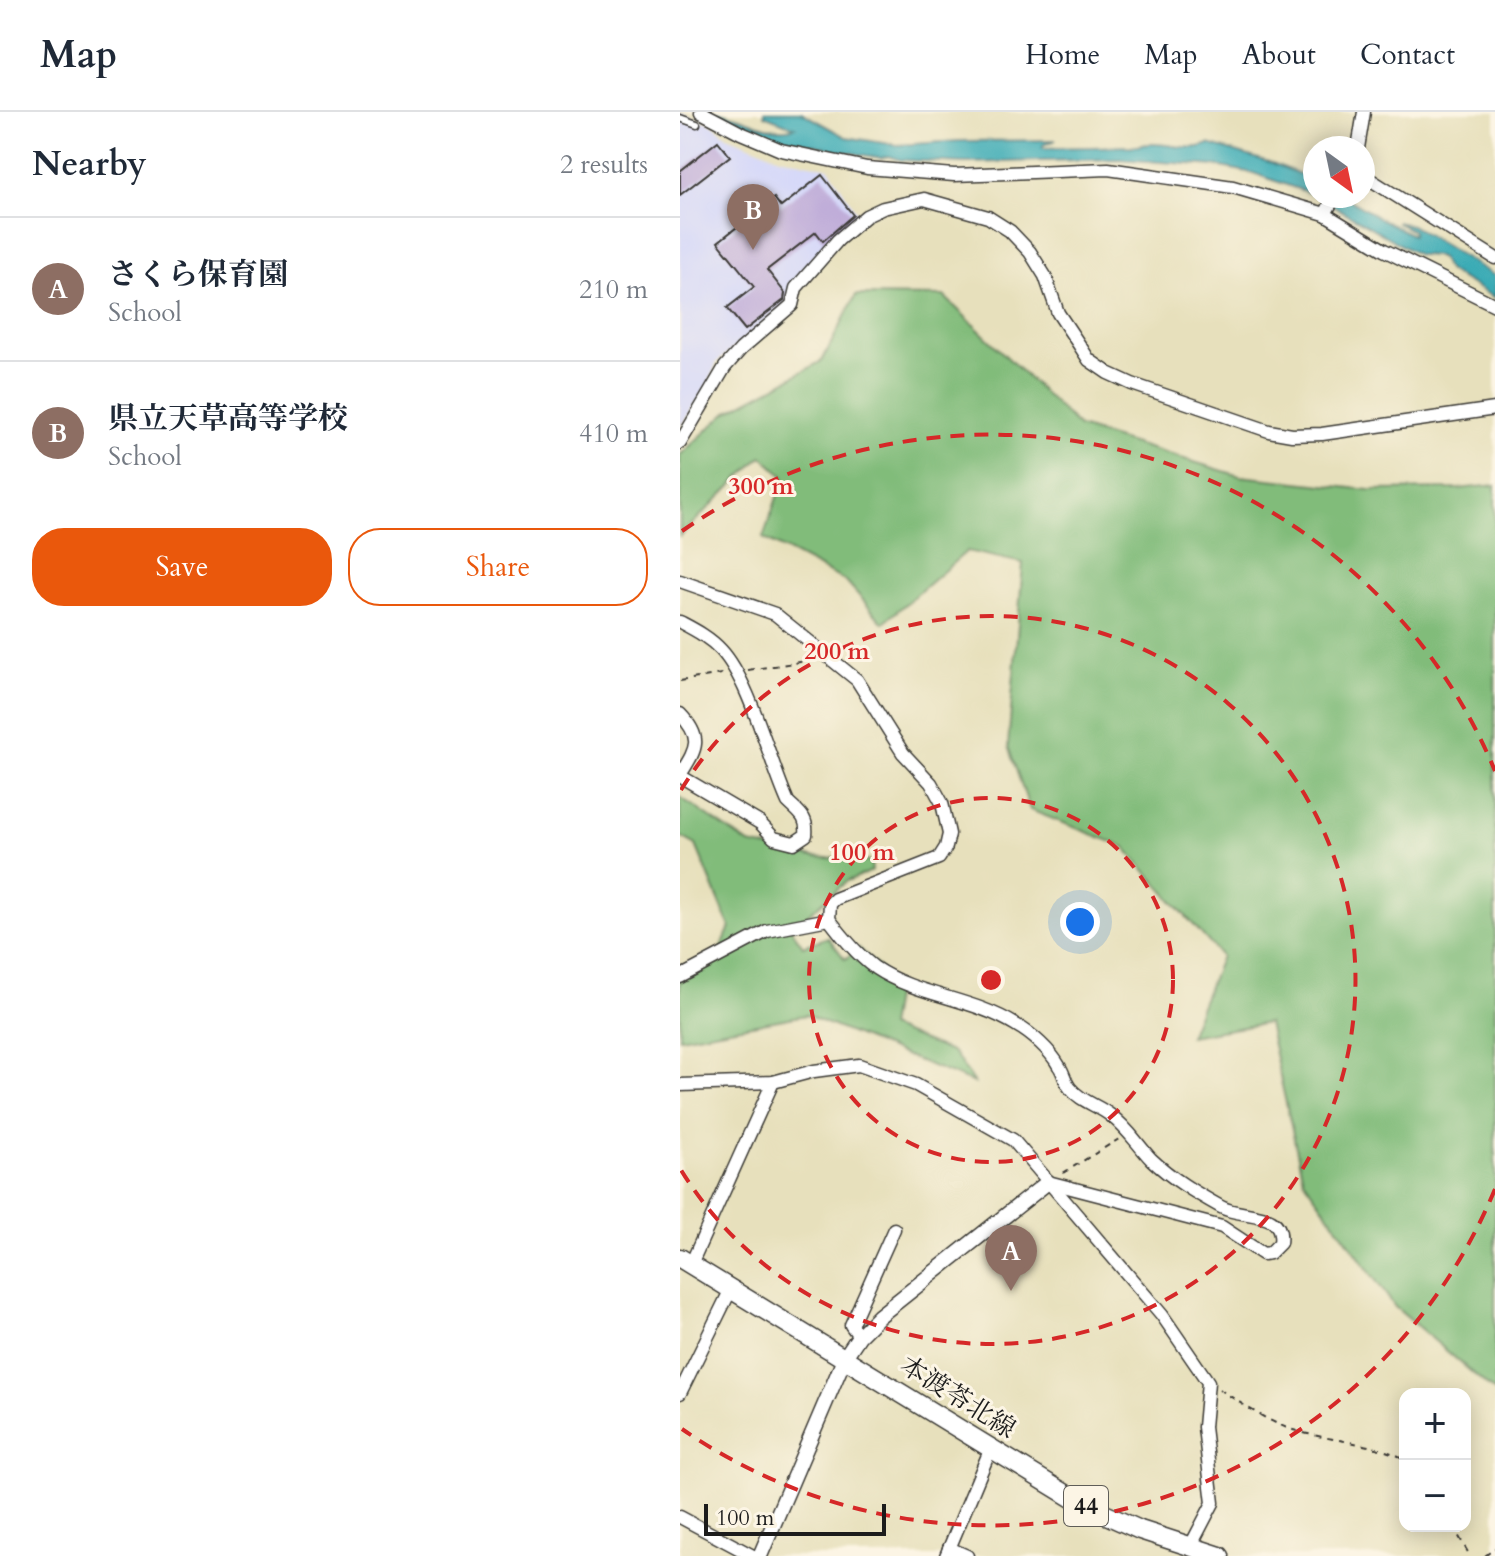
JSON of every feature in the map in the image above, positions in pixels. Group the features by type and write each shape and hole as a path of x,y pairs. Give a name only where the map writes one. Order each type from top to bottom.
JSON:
{"main road":[{"name":"本渡苓北線","path":"686,1261 1082,1504 1140,1530 1220,1556"}],"street":[{"path":"1360,136 1364,112"},
{"path":"699,118 781,150 867,168 926,174 1120,170 1303,200"},
{"path":"924,199 926,174"},
{"path":"1375,183 1495,258"},
{"path":"680,443 725,367 792,305 796,288 838,240 874,212 924,199 988,217 1010,231 1030,252 1045,276 1058,313 1089,360 1132,384 1255,426 1292,435 1322,434 1464,411 1495,409"},
{"path":"1334,208 1384,250 1495,305"},
{"path":"680,581 775,614 857,680 903,753 931,783 942,803 949,834 939,858 929,865 835,899 830,904 829,919 846,941 875,967 898,979 987,1011 1016,1025 1060,1066 1068,1086 1080,1098 1110,1115 1130,1132 1150,1157 1188,1188 1230,1212 1260,1215 1275,1223 1281,1237 1280,1243 1270,1253 1263,1254 1222,1227 1048,1182"},
{"path":"680,622 705,635 722,651 788,802 803,815 806,835 794,843 779,840 760,823 680,775 697,742 680,714"},
{"path":"680,977 767,931 829,919"},
{"path":"680,1085 773,1082 814,1071 859,1065 916,1085 1013,1140 1162,1315 1208,1382 1204,1427 1213,1503 1190,1547"},
{"path":"686,1261 773,1082"},
{"path":"760,1556 845,1357 859,1336 879,1316 1048,1182"},
{"path":"859,1336 851,1325 894,1229"},
{"path":"680,1393 731,1289"},
{"path":"967,1556 947,1552 991,1448"},
{"path":"680,1517 753,1556"}],"lane":[{"path":"680,118 699,118"}],"path":[{"path":"680,681 810,660"},
{"path":"1048,1182 1130,1132"},
{"path":"1208,1382 1254,1411 1289,1428 1399,1457"},
{"path":"1456,1532 1470,1556"},
{"path":"1485,1556 1495,1548"}],"shaded area":[{"path":"680,113 712,124 727,136 779,157 829,168 858,214 793,286 785,305 717,362 706,389 680,427"}],"green space":[{"path":"856,295 944,296 1079,427 1240,476 1370,490 1458,489 1495,485 1495,1392 1395,1307 1303,1179 1268,1023 1189,1036 1221,956 1125,847 1030,810 1008,746 1023,563 967,551 883,623 847,582 763,538 784,477 762,456 680,536 680,455 727,412 822,361"},
{"path":"680,797 749,844 813,857 871,861 872,871 847,881 791,929 803,946 828,937 845,959 859,948 896,985 889,1027 954,1053 974,1083 806,1015 680,1038 680,970 717,958 730,927 696,845 680,836"}],"water":[{"path":"714,112 765,127 786,129 795,127 764,115 764,112 801,112 846,137 897,145 1056,140 1043,145 1043,148 1155,144 1192,148 1209,144 1303,175 1303,191 1253,173 1216,166 1119,159 965,163 901,160 840,151 742,128"},
{"path":"1338,208 1363,208 1412,235 1413,231 1396,222 1411,225 1495,276 1495,298 1447,270 1440,258 1418,255"}],"building":[{"path":"718,141 730,156 680,195 680,171"},
{"path":"822,175 853,215 823,241 816,232 767,270 785,293 784,300 745,330 727,308 754,287 718,242 774,198 781,207"}],"place":[{"name":"県立天草高等学校","path":"753,250"},
{"name":"さくら保育園","path":"1011,1291"}]}
